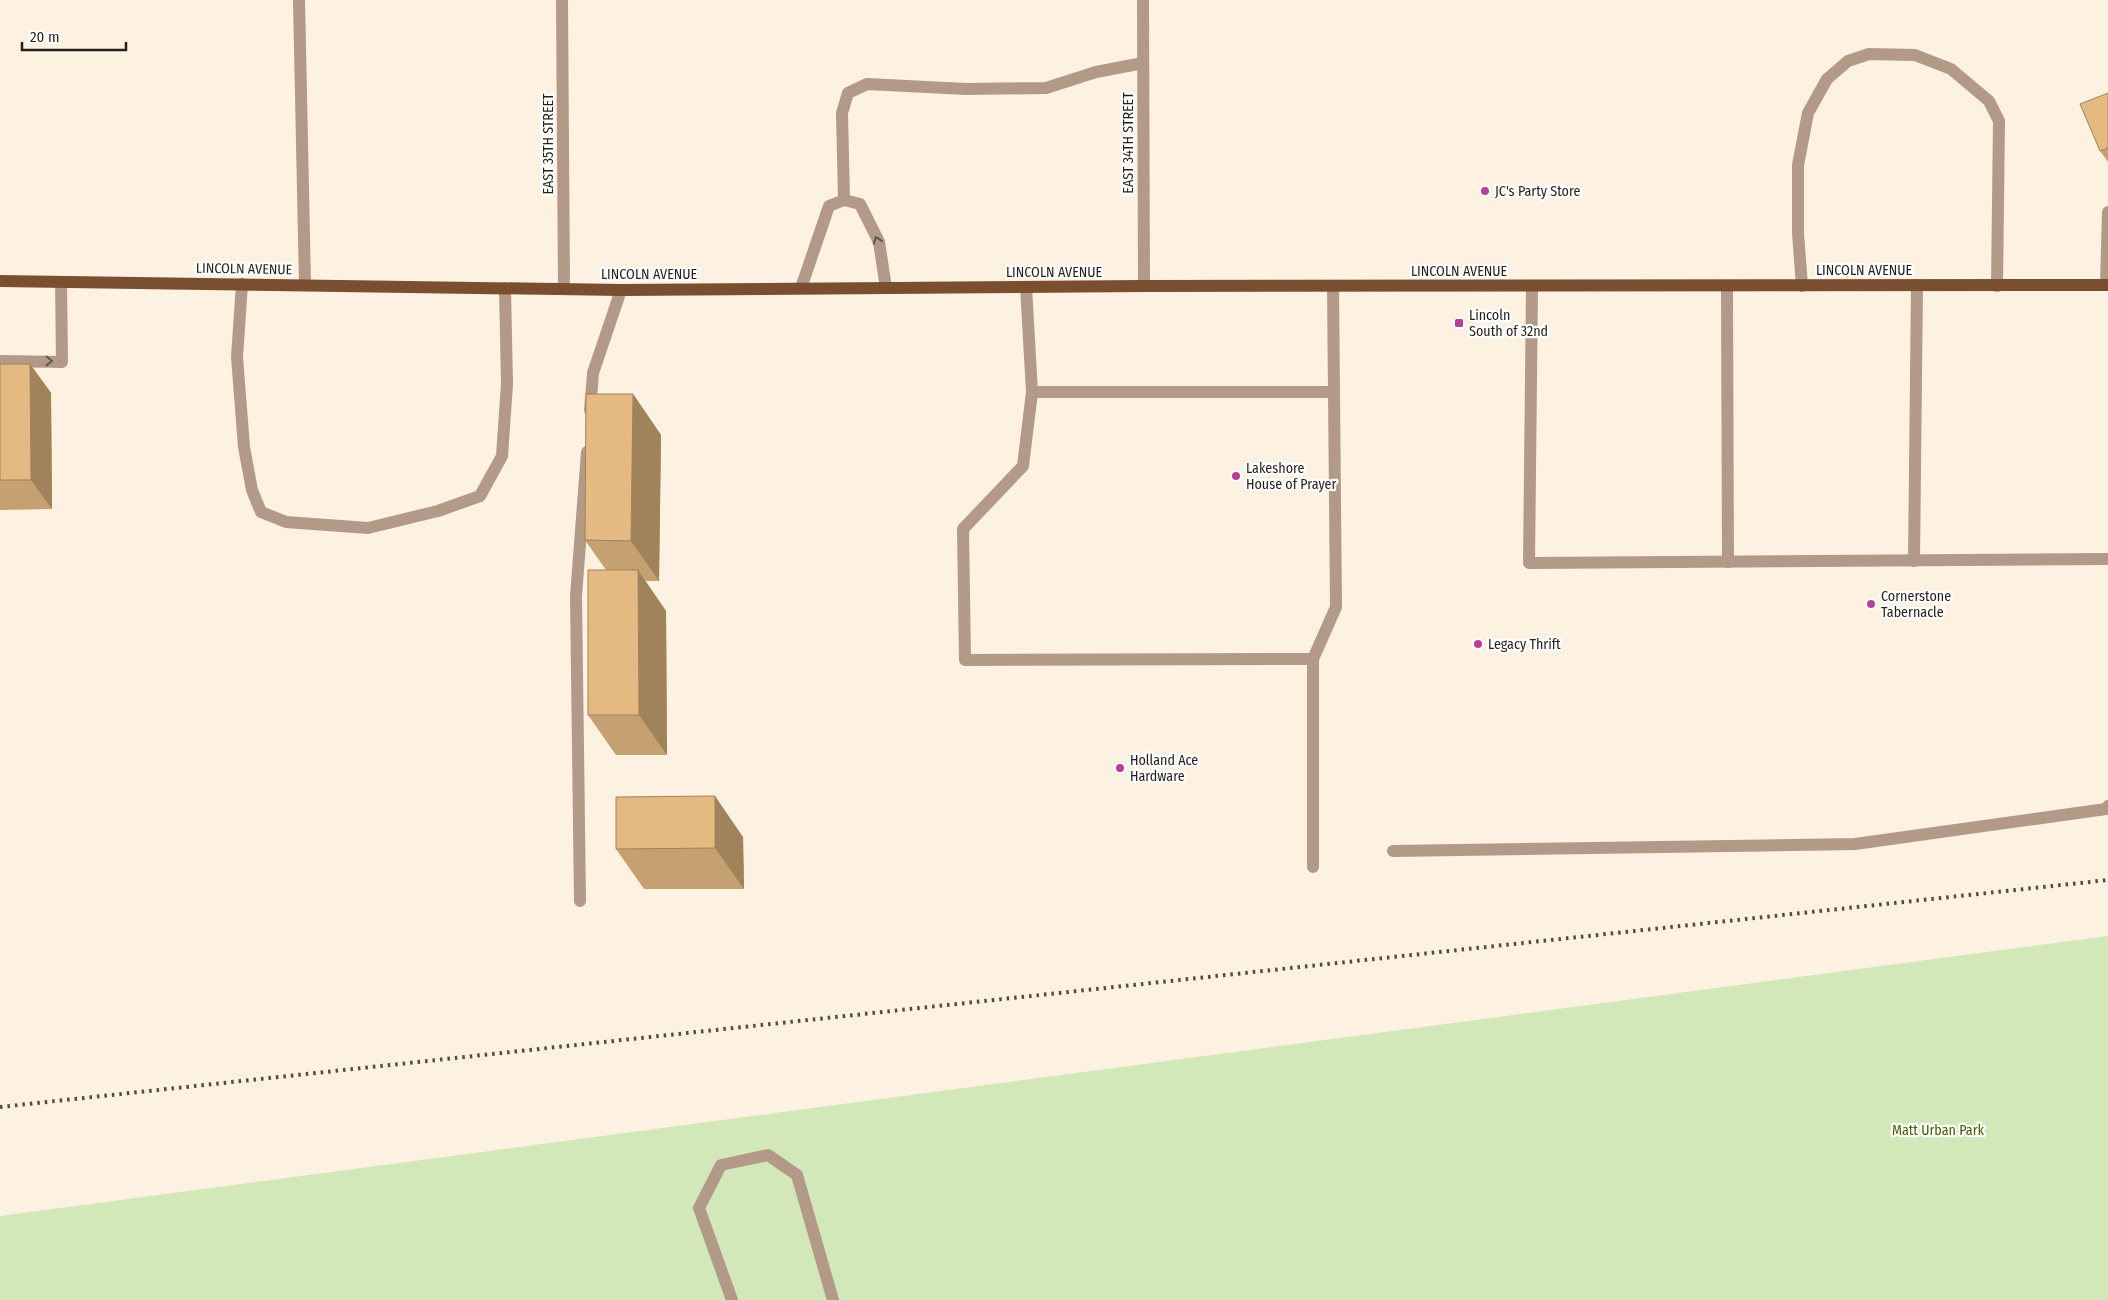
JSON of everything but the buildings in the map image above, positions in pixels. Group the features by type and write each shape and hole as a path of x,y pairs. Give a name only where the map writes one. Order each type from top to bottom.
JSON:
{"main road":[{"name":"LINCOLN AVENUE","path":"0,281 621,290 1144,286 2107,285"}],"street":[{"path":"299,0 305,285"},
{"name":"EAST 35TH STREET","path":"562,0 564,288"},
{"name":"EAST 34TH STREET","path":"1143,0 1144,286"},
{"path":"1802,286 1798,233 1798,165 1808,113 1827,79 1848,61 1870,54 1914,55 1951,69 1989,101 1999,121 1996,286"},
{"path":"844,200 842,113 848,93 867,84 966,89 1046,88 1096,72 1143,64"},
{"path":"801,288 829,206 844,200 860,204 880,242 886,288"},
{"path":"2107,285 2108,212"},
{"path":"0,361 62,362 61,282"},
{"path":"242,284 237,357 244,447 252,490 261,512 286,522 368,528 438,511 480,496 502,456 507,384 505,288"},
{"path":"1914,561 1917,285"},
{"path":"1313,867 1313,660 1336,607 1332,286"},
{"path":"1532,286 1529,563 2108,559"},
{"path":"1728,286 1728,562"},
{"path":"1026,287 1032,392 1023,466 963,529 965,660 1313,660"},
{"path":"589,421 593,373 621,290"},
{"path":"1032,392 1334,392"},
{"path":"580,902 576,596 588,441"},
{"path":"1393,851 1854,844 2106,809 2108,806"},
{"path":"732,1300 699,1208 721,1165 768,1155 797,1175 833,1300"}],"green space":[{"name":"Matt Urban Park","path":"2108,936 2108,1300 0,1300 0,1216"}],"railway":[{"path":"0,1107 2108,880"}],"place":[{"name":"JC's Party Store","path":"1485,191"},
{"name":"Lincoln South of 32nd","path":"1459,323"},
{"name":"Lakeshore House of Prayer","path":"1236,476"},
{"name":"Cornerstone Tabernacle","path":"1871,604"},
{"name":"Legacy Thrift","path":"1478,644"},
{"name":"Holland Ace Hardware","path":"1120,768"}]}
